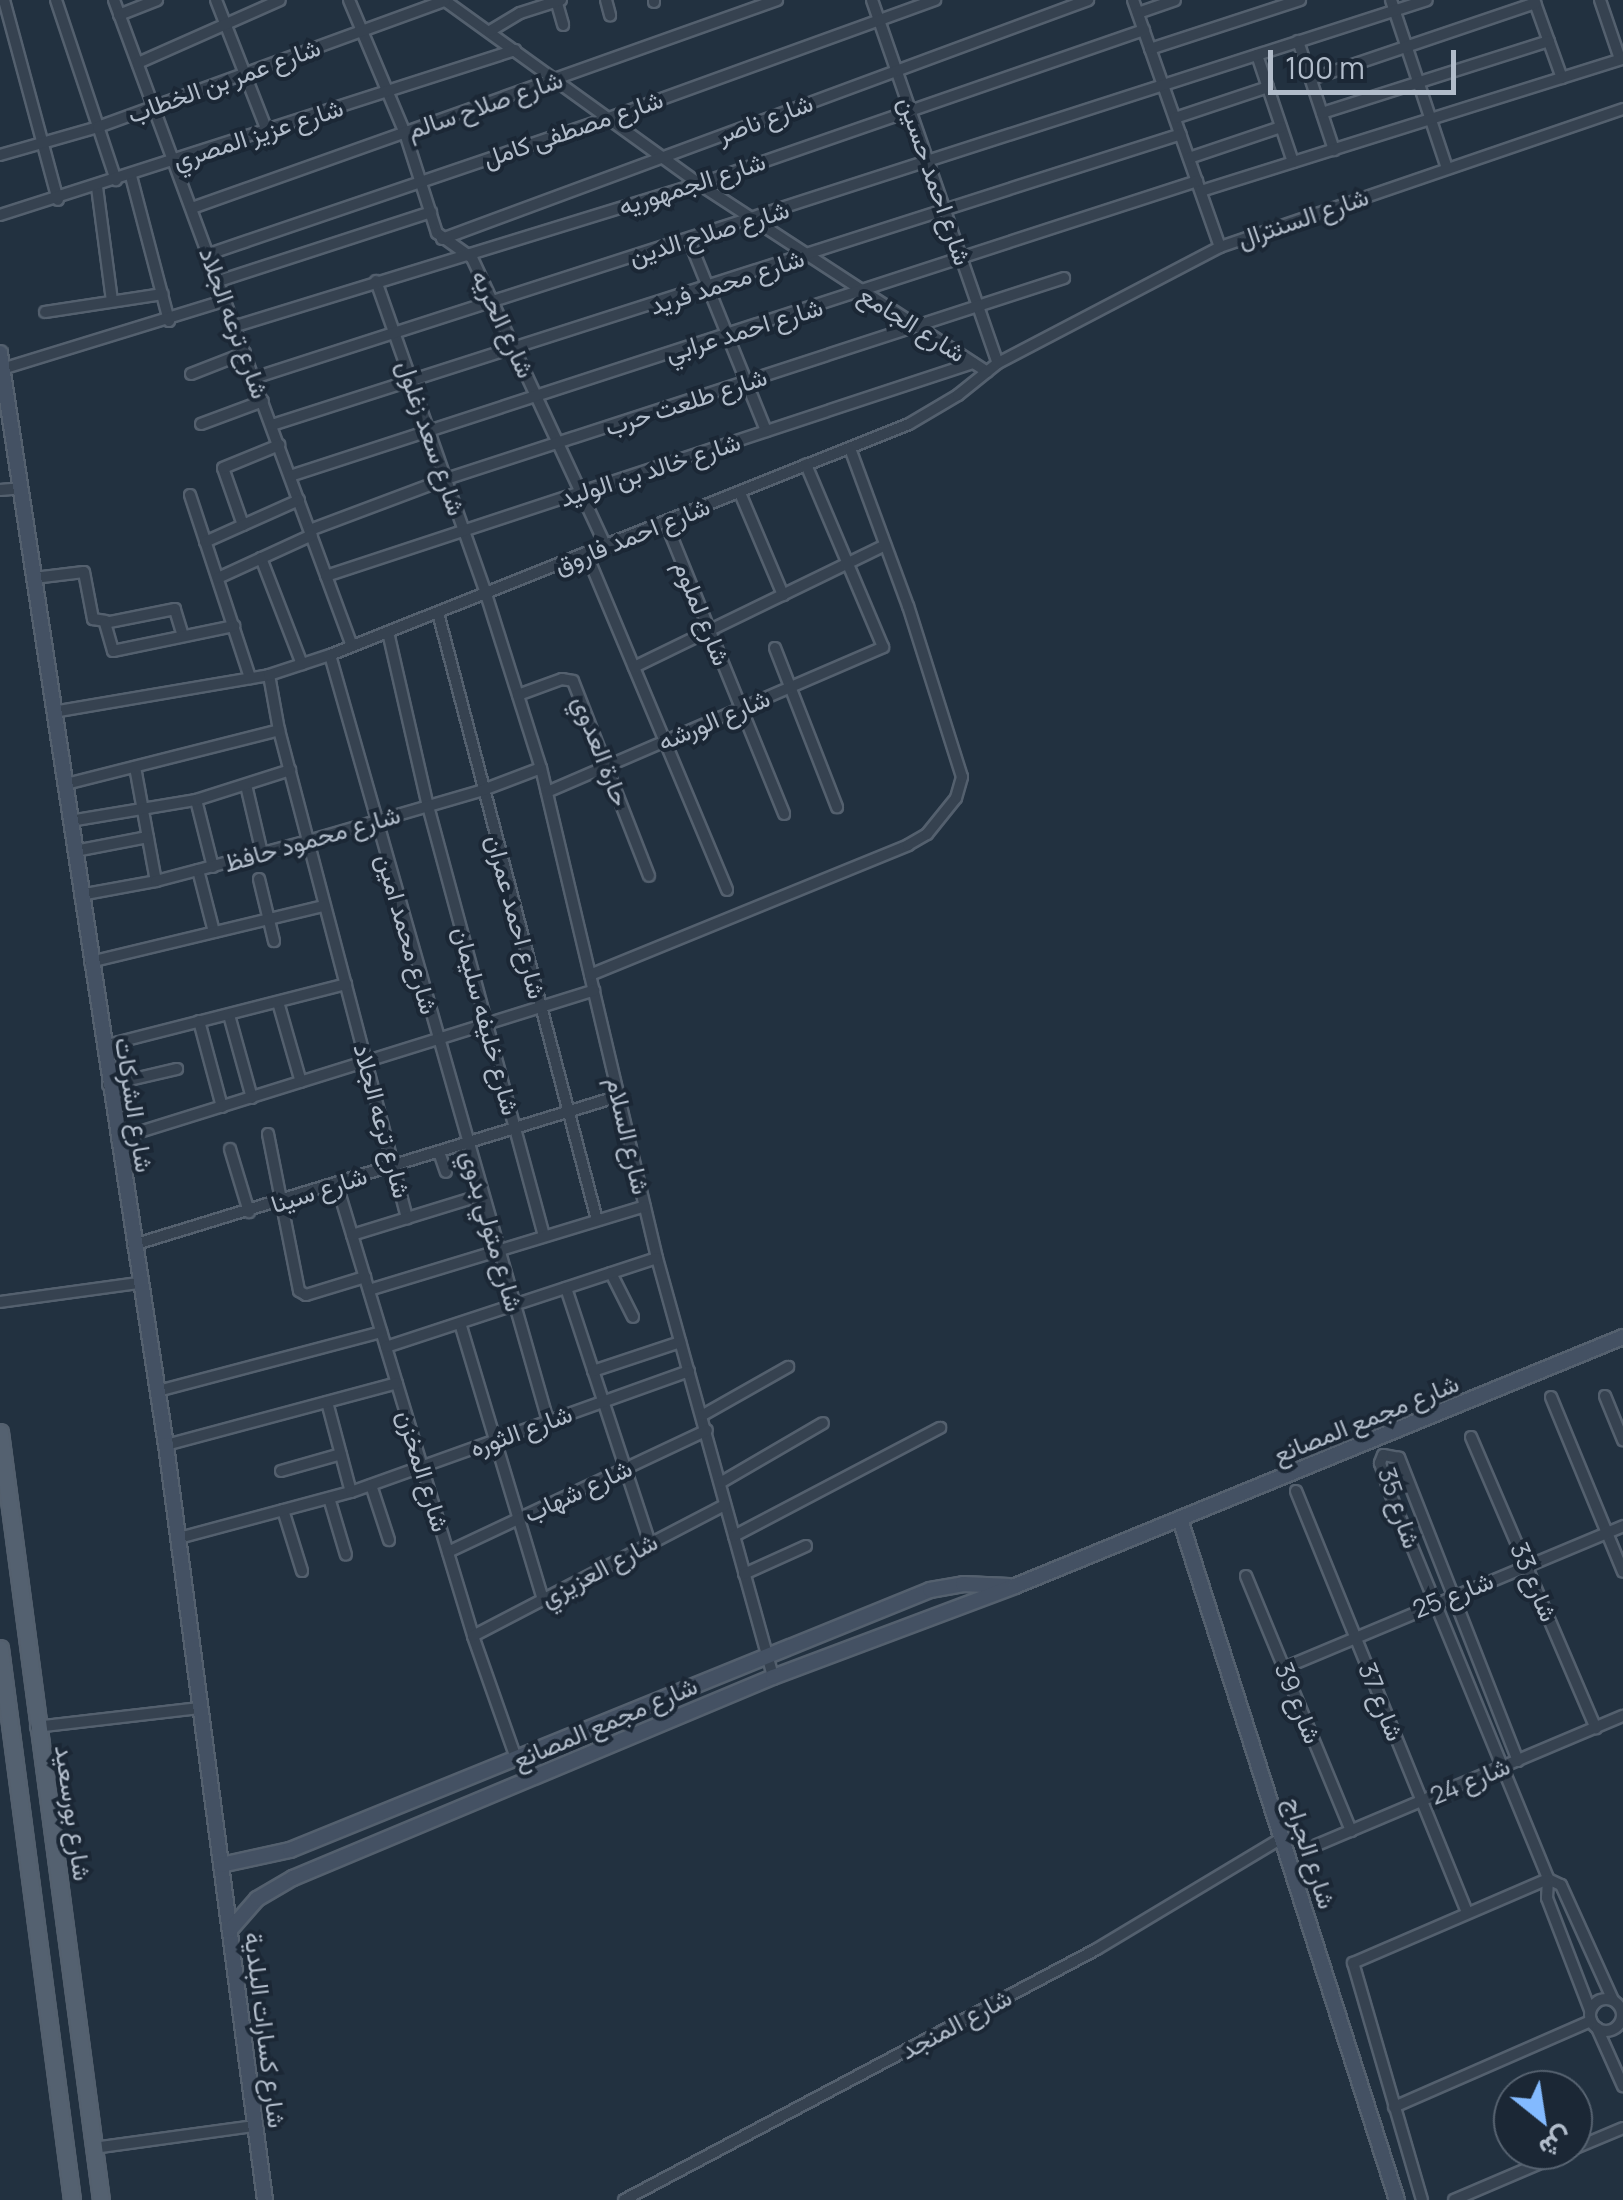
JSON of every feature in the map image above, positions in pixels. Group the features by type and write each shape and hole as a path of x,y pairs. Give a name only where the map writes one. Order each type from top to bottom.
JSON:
{"main road":[{"name":"شارع بورسعيد","path":"0,1432 101,2200"},
{"name":"شارع بورسعيد","path":"0,1648 72,2200"}],"street":[{"path":"4,0 58,200"},
{"path":"56,0 116,180"},
{"name":"شارع ترعه الجلاد","path":"114,0 352,646"},
{"path":"120,15 158,0"},
{"path":"216,0 266,131"},
{"path":"138,63 280,0"},
{"path":"349,0 405,134 442,239"},
{"name":"شارع عمر بن الخطاب","path":"0,155 98,128 445,0"},
{"name":"شارع الجامع","path":"445,0 699,184 861,294 987,372"},
{"path":"490,31 520,13 558,0 563,25"},
{"path":"606,0 610,15"},
{"name":"شارع صلاح سالم","path":"192,208 777,0"},
{"name":"شارع احمد حسين","path":"872,0 998,362"},
{"name":"شارع مصطفى كامل","path":"209,254 609,118 935,0"},
{"name":"شارع ناصر","path":"442,239 1088,0"},
{"path":"1133,0 1220,247"},
{"path":"1138,13 1175,0"},
{"path":"1150,49 1300,0"},
{"name":"شارع صلاح الدين","path":"254,378 1164,88 1393,5 1427,0"},
{"path":"1600,0 1622,59"},
{"path":"1311,79 1535,2 1562,78"},
{"path":"1393,5 1448,168"},
{"path":"1608,23 1623,18"},
{"name":"شارع الجمهوريه","path":"236,326 699,184 1144,30"},
{"path":"1298,41 1334,150"},
{"path":"1322,114 1549,41"},
{"name":"شارع عزيز المصري","path":"0,216 515,50"},
{"path":"1256,54 1294,162"},
{"name":"شارع احمد عرابي","path":"290,476 861,294 962,258 1199,186 1334,150 1622,59"},
{"path":"1175,118 1268,87"},
{"name":"شارع السنترال","path":"998,362 1220,247 1623,109"},
{"path":"1189,158 1281,127"},
{"name":"شارع محمد فريد","path":"272,425 710,288 1180,134"},
{"path":"131,176 169,321"},
{"path":"96,187 112,301"},
{"path":"219,281 430,212"},
{"name":"شارع الحريه","path":"442,239 469,254 606,547"},
{"path":"689,240 766,431"},
{"name":"شارع طلعت حرب","path":"218,578 311,533 446,480 1064,278"},
{"name":"شارع سعد زغلول","path":"376,282 486,594"},
{"path":"44,312 164,294"},
{"path":"1,361 169,321 226,300"},
{"path":"191,374 246,352"},
{"name":"شارع الشركات","path":"1,361 138,1283 166,1445 221,1865"},
{"name":"شارع احمد فاروق","path":"53,712 268,675 330,655 666,524 926,415 998,362"},
{"name":"شارع خالد بن الوليد","path":"326,576 974,363"},
{"path":"201,424 263,401"},
{"path":"243,526 223,468 279,445"},
{"path":"590,974 908,845 943,818 956,798 962,777 850,448"},
{"path":"806,465 848,563"},
{"path":"0,490 21,488"},
{"path":"740,493 783,594"},
{"path":"190,495 250,678"},
{"path":"205,542 299,500"},
{"name":"شارع لملوم","path":"666,524 784,814"},
{"path":"634,667 885,545"},
{"path":"587,555 727,890"},
{"path":"261,558 302,664"},
{"name":"شارع الورشه","path":"546,792 881,649 884,644 848,563"},
{"path":"34,578 84,572 93,620 175,609 183,636"},
{"name":"شارع السلام","path":"486,594 541,768 657,1258 773,1677"},
{"name":"شارع احمد عمران","path":"438,613 597,1220"},
{"path":"106,621 110,651 234,626"},
{"name":"شارع خليفه سليمان","path":"388,632 428,806 544,1236"},
{"path":"775,648 837,807"},
{"name":"شارع محمد امين","path":"330,655 436,1040"},
{"name":"شارع ترعه الجلاد","path":"268,675 324,906 408,1218"},
{"name":"حارة العدوي","path":"518,695 562,679 573,681 649,876"},
{"path":"66,784 279,730"},
{"path":"135,767 156,881"},
{"name":"شارع محمود حافظ","path":"79,895 156,881 308,841 483,790 541,768"},
{"path":"70,820 143,812 196,800 290,770"},
{"path":"246,786 262,853"},
{"path":"196,800 213,866"},
{"path":"75,851 148,837"},
{"path":"198,870 214,932"},
{"path":"259,879 274,941"},
{"path":"90,962 324,906"},
{"path":"102,1046 346,984"},
{"path":"117,1140 594,990"},
{"path":"278,1002 301,1082"},
{"path":"229,1014 252,1098"},
{"path":"199,1022 222,1107"},
{"name":"شارع متولي بدوي","path":"436,1040 548,1422"},
{"path":"108,1085 177,1069"},
{"name":"شارع سينا","path":"133,1245 284,1202 619,1096"},
{"path":"268,1134 302,1294 365,1277"},
{"path":"230,1149 249,1212"},
{"path":"439,1152 446,1172"},
{"name":"شارع المخزن","path":"337,1185 474,1636 515,1755"},
{"path":"352,1235 482,1195"},
{"path":"369,1290 645,1206"},
{"path":"386,1347 657,1258"},
{"path":"612,1273 632,1317"},
{"path":"0,1302 138,1283"},
{"path":"566,1288 650,1544"},
{"path":"460,1323 543,1600"},
{"path":"158,1392 381,1332"},
{"name":"شارع مجمع المصانع","path":"230,1930 247,1908 280,1884 773,1677 1015,1586 1623,1337"},
{"path":"593,1371 680,1342"},
{"path":"703,1415 788,1367"},
{"name":"شارع الثوره","path":"179,1538 351,1492 689,1371"},
{"path":"166,1445 397,1383"},
{"path":"1550,1396 1623,1572"},
{"path":"1605,1396 1623,1440"},
{"path":"326,1402 351,1492"},
{"path":"720,1483 823,1423"},
{"path":"734,1536 940,1428"},
{"name":"شارع شهاب","path":"448,1552 707,1430"},
{"name":"شارع 33","path":"1471,1437 1596,1728"},
{"path":"281,1471 341,1454"},
{"name":"شارع 35","path":"1518,1761 1399,1458 1388,1454 1380,1463 1548,1879"},
{"path":"371,1485 389,1540"},
{"name":"شارع 37","path":"1296,1491 1466,1913"},
{"path":"328,1498 346,1555"},
{"name":"شارع العزيزي","path":"474,1636 725,1505"},
{"path":"282,1510 302,1571"},
{"name":"شارع الجراج","path":"1180,1519 1398,2200"},
{"name":"شارع 25","path":"1284,1668 1623,1526"},
{"path":"744,1574 806,1546"},
{"name":"شارع 39","path":"1246,1576 1351,1831"},
{"name":"شارع مجمع المصانع","path":"221,1865 290,1850 515,1755 930,1590 963,1584 1015,1586"},
{"path":"36,1727 199,1708"},
{"name":"شارع 24","path":"1316,1845 1623,1716"},
{"name":"شارع المنجد","path":"624,2200 1097,1949 1282,1838"},
{"name":"شارع كسارات البلدية","path":"221,1865 266,2200"},
{"path":"1421,2198 1352,1967 1359,1957 1548,1879"},
{"path":"1548,1879 1560,1886 1622,2017 1613,2029 1593,2019"},
{"path":"1548,1879 1547,1898 1623,2086"},
{"path":"1394,2107 1593,2019 1602,1999 1612,2000"},
{"path":"93,2148 254,2126"},
{"path":"1593,2141 1623,2128"},
{"path":"1454,2200 1525,2170"}]}
